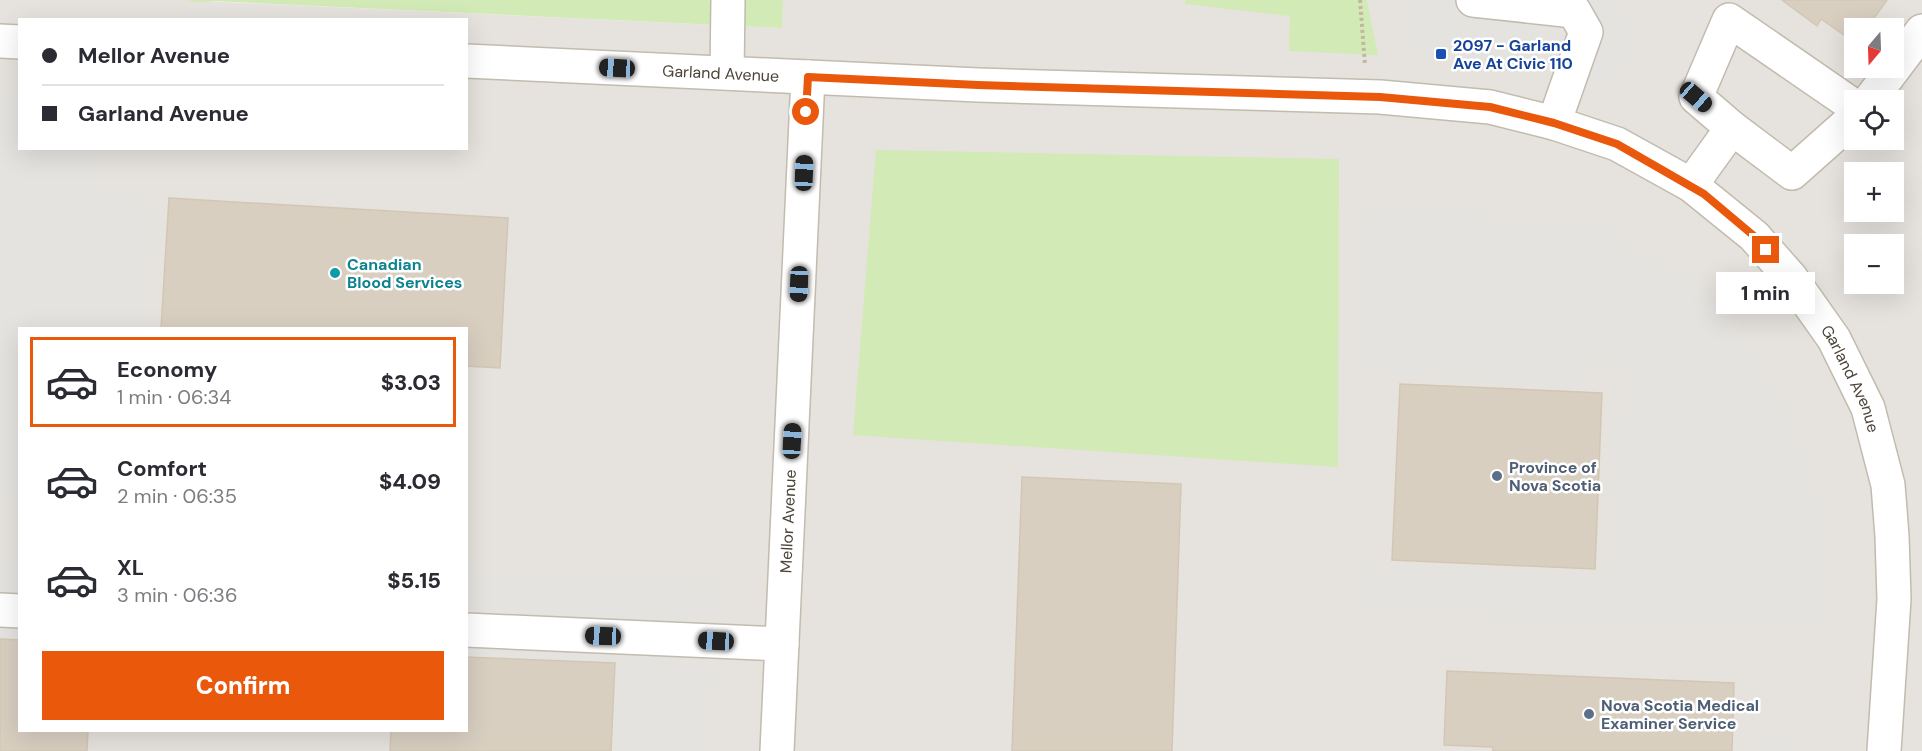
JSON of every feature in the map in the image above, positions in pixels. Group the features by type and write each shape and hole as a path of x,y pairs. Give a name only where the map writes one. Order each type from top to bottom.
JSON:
{"street":[{"path":"727,73 728,0"},
{"path":"1473,0 1574,11 1586,32 1554,123"},
{"path":"1844,99 1729,20 1696,97 1732,128 1792,173 1844,127"},
{"path":"1878,90 1922,31"},
{"path":"0,41 18,42"},
{"name":"Garland Avenue","path":"468,61 978,85 1380,97 1490,107 1554,123 1617,144 1691,184 1754,236 1791,278 1834,339 1868,408 1888,485 1892,536 1894,599 1884,751"},
{"name":"Mellor Avenue","path":"777,751 808,77"},
{"path":"1691,184 1732,128"},
{"path":"0,610 18,611"},
{"path":"468,630 782,644"}],"path":[{"path":"1360,0 1365,66 1380,97"}],"shaded area":[{"path":"0,0 182,0 782,28 783,0 1291,0 1377,55 1367,0 1922,0 1922,751 0,751"},
{"path":"1410,0 1616,0 1614,15 1644,25 1616,87 1547,63 1558,35 1544,32 1537,64 1411,54"},
{"path":"0,98 18,99 18,150 102,150 101,191 158,198 152,327 18,327 18,502 0,501"},
{"path":"1365,202 1626,224 1626,249 1683,269 1730,316 1767,371 1796,421 1828,520 1828,632 1352,615 1355,564 1604,575 1613,411 1623,410 1626,383 1614,365 1590,362 1589,386 1353,375"},
{"path":"0,552 18,553 18,639 0,639"},
{"path":"468,570 721,580 713,751 611,751 615,666 468,659"},
{"path":"1763,729 1804,733 1803,751 1761,751"}],"green space":[{"path":"182,0 783,0 782,28"},
{"path":"1185,0 1367,0 1378,55 1289,51 1290,16 1185,4"},
{"path":"876,150 1339,159 1338,467 853,435"}],"building":[{"path":"1782,0 1887,0 1874,18 1844,18 1844,35 1821,19 1817,26"},
{"name":"Canadian Blood Services","path":"169,198 508,218 500,368 468,366 468,327 161,327"},
{"name":"Province of Nova Scotia","path":"1400,384 1602,393 1595,569 1392,560"},
{"path":"1022,477 1181,484 1172,751 1012,751"},
{"path":"0,639 18,640 18,732 88,732 87,751 0,751"},
{"path":"468,657 615,663 611,751 390,751 391,732 468,732"},
{"name":"Nova Scotia Medical Examiner Service","path":"1447,671 1734,683 1732,751 1493,751 1493,747 1444,745"}],"place":[{"name":"2097 - Garland Ave At Civic 110","path":"1441,54"},
{"name":"Canadian Blood Services","path":"335,273"},
{"name":"Province of Nova Scotia","path":"1497,476"},
{"name":"Nova Scotia Medical Examiner Service","path":"1589,714"}],"route":[{"path":"806,112 808,77 978,85 1380,97 1490,107 1554,123 1617,144 1691,184 1754,236 1766,250"}]}
